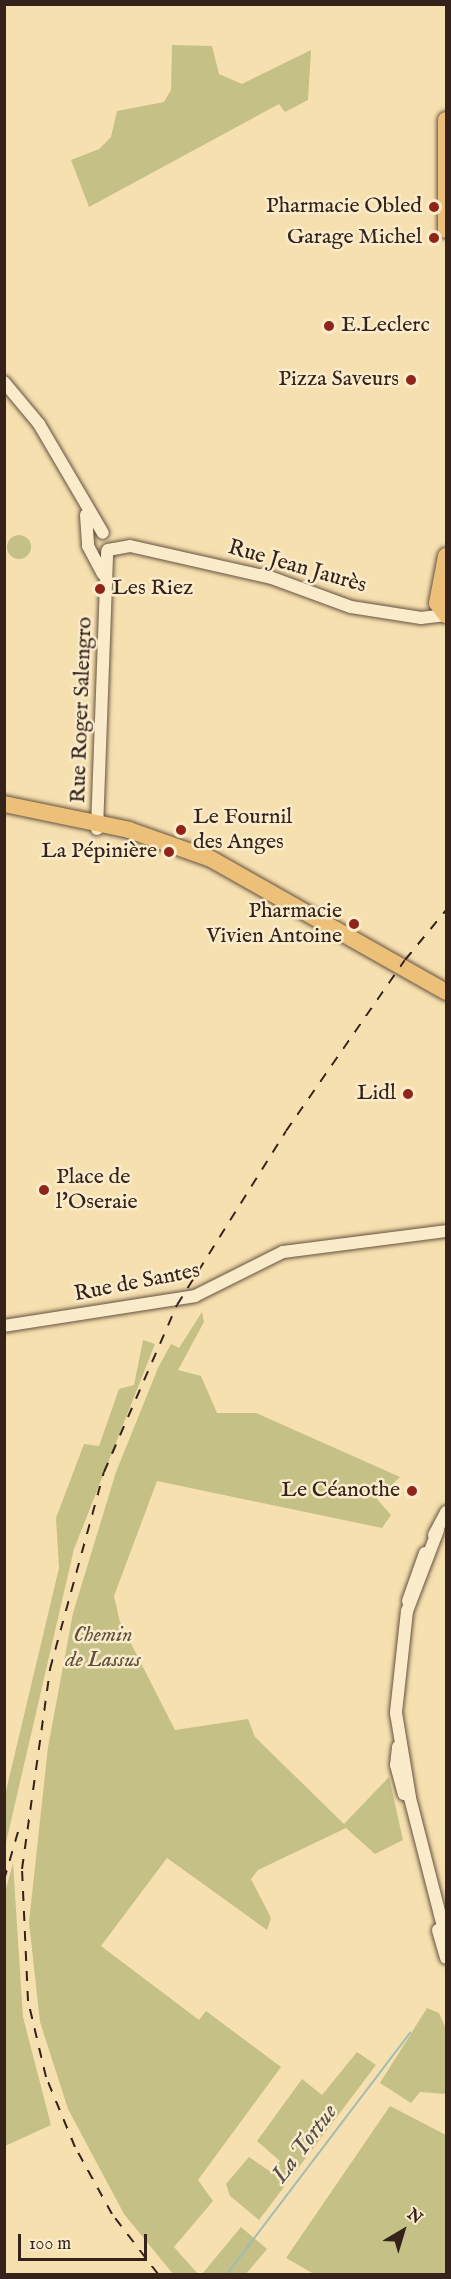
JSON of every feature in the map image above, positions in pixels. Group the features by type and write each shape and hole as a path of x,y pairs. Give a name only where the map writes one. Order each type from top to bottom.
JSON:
{"main road":[{"path":"447,120 447,231"},
{"path":"446,557 447,580"},
{"path":"443,606 446,557"},
{"path":"4,804 163,842 229,868 447,992"},
{"path":"4,811 97,826"},
{"path":"423,980 447,987"}],"street":[{"path":"4,382 39,424 81,501 105,534 90,545"},
{"name":"Rue Roger Salengro","path":"81,501 90,545 107,593"},
{"name":"Rue Roger Salengro","path":"97,826 107,593 105,534"},
{"name":"Rue Jean Jaurès","path":"105,534 135,547 279,580 346,606 412,616 443,606"},
{"name":"Rue Jean Jaurès","path":"90,545 107,551 135,547"},
{"name":"Rue de Santes","path":"4,1326 203,1294 283,1252 447,1231"},
{"path":"447,1512 412,1579 396,1683 398,1745 396,1771 447,1958"},
{"path":"398,1745 447,1938"}],"green space":[{"path":"172,45 212,46 219,74 242,84 311,50 308,100 285,112 279,104 89,207 71,160 99,149 111,137 117,111 164,102 171,90"},
{"path":"19,535 28,538 31,547 28,556 19,559 10,556 7,547 10,538"},
{"name":"Chemin de Lassus","path":"202,1312 204,1322 178,1370 201,1376 217,1413 256,1413 400,1477 377,1499 391,1515 382,1528 157,1481 114,1596 120,1622 175,1730 248,1719 255,1737 344,1824 389,1777 403,1840 375,1854 346,1828 258,1870 251,1879 271,1918 267,1930 167,1858 101,1946 199,2020 206,2011 281,2067 198,2180 213,2201 174,2247 198,2274 173,2274 124,2214 68,2109 40,2022 29,1922 48,1747 73,1613 116,1472 158,1368 171,1344 179,1348"},
{"path":"143,1340 155,1344 74,1549 5,1847 5,1795 59,1568 56,1518 84,1444 99,1446 119,1389 134,1385"},
{"path":"13,1863 23,2017 51,2125 5,2146 4,1896"},
{"path":"427,2008 439,2013 446,2029 446,2094 420,2092 411,2103 380,2083"},
{"path":"357,2052 376,2065 259,2220 230,2196 226,2184 249,2157 271,2172 280,2161 257,2141 302,2079 322,2095"},
{"path":"390,2106 446,2135 446,2274 314,2274 286,2258"},
{"path":"241,2227 267,2249 246,2274 202,2274"}],"waterway":[{"name":"La Tortue","path":"227,2274 410,2033"}],"railway":[{"path":"158,2274 112,2214 75,2147 46,2077 28,2001 22,1869 50,1669 104,1472 177,1305 286,1131 405,960 446,910"},
{"path":"4,1880 20,1825"}],"place":[{"name":"Pharmacie Obled","path":"434,207"},
{"name":"Garage Michel","path":"434,238"},
{"name":"E.Leclerc","path":"329,326"},
{"name":"Pizza Saveurs","path":"411,380"},
{"name":"Les Riez","path":"100,589"},
{"name":"Le Fournil des Anges","path":"181,830"},
{"name":"La Pépinière","path":"169,852"},
{"name":"Pharmacie Vivien Antoine","path":"354,924"},
{"name":"Lidl","path":"408,1094"},
{"name":"Place de l'Oseraie","path":"44,1190"},
{"name":"Le Céanothe","path":"412,1491"}]}
